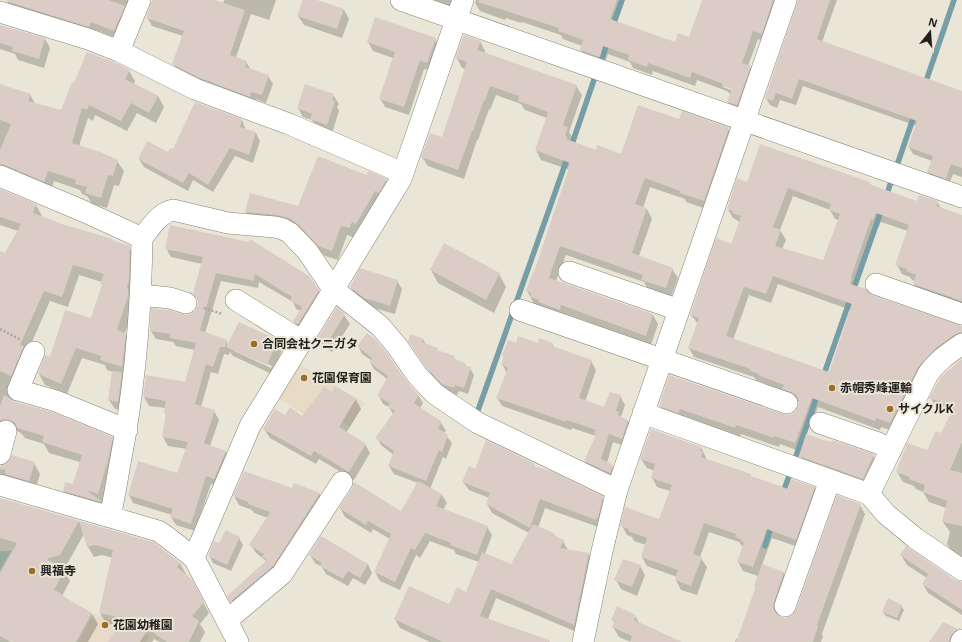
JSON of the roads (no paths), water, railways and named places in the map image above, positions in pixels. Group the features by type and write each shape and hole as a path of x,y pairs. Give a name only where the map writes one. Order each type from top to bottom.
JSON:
{"street":[{"path":"119,51 140,0"},
{"path":"401,0 460,10 745,120 962,197"},
{"path":"583,642 616,490 786,0"},
{"path":"192,557 196,553 250,426 401,179 460,10"},
{"path":"0,12 88,39 119,51 195,89 289,124 403,173"},
{"path":"0,176 67,203 142,238"},
{"path":"110,517 127,430 136,364 141,295 142,238 161,215 167,211 173,210 228,223 283,229 296,238 308,252 333,289 380,326 397,346 425,386 445,402 478,423 616,490"},
{"path":"569,272 679,310"},
{"path":"876,284 962,314"},
{"path":"141,295 170,298 186,302"},
{"path":"236,300 302,341"},
{"path":"520,310 787,403"},
{"path":"869,494 928,374 934,366 962,344"},
{"path":"34,352 18,390 56,401 127,430"},
{"path":"643,414 869,494 886,514 914,538 962,570"},
{"path":"820,423 878,443 891,450"},
{"path":"0,454 6,430"},
{"path":"785,606 830,480"},
{"path":"226,619 232,616 282,574 342,482"},
{"path":"0,485 158,531 192,557 238,642"}],"waterway":[{"path":"612,27 622,0"},
{"path":"925,84 954,0"},
{"path":"600,64 608,41"},
{"path":"571,147 596,74"},
{"path":"896,168 915,113"},
{"path":"476,416 568,156"},
{"path":"886,198 892,178"},
{"path":"823,377 882,208"},
{"path":"794,462 818,393"},
{"path":"782,495 791,471"},
{"path":"765,546 772,524"}],"place":[{"name":"合同会社クニガタ","path":"254,344"},
{"name":"花園保育園","path":"304,378"},
{"name":"赤帽秀峰運輸","path":"832,388"},
{"name":"サイクルK","path":"890,409"},
{"name":"興福寺","path":"32,571"},
{"name":"花園幼稚園","path":"105,625"}]}
